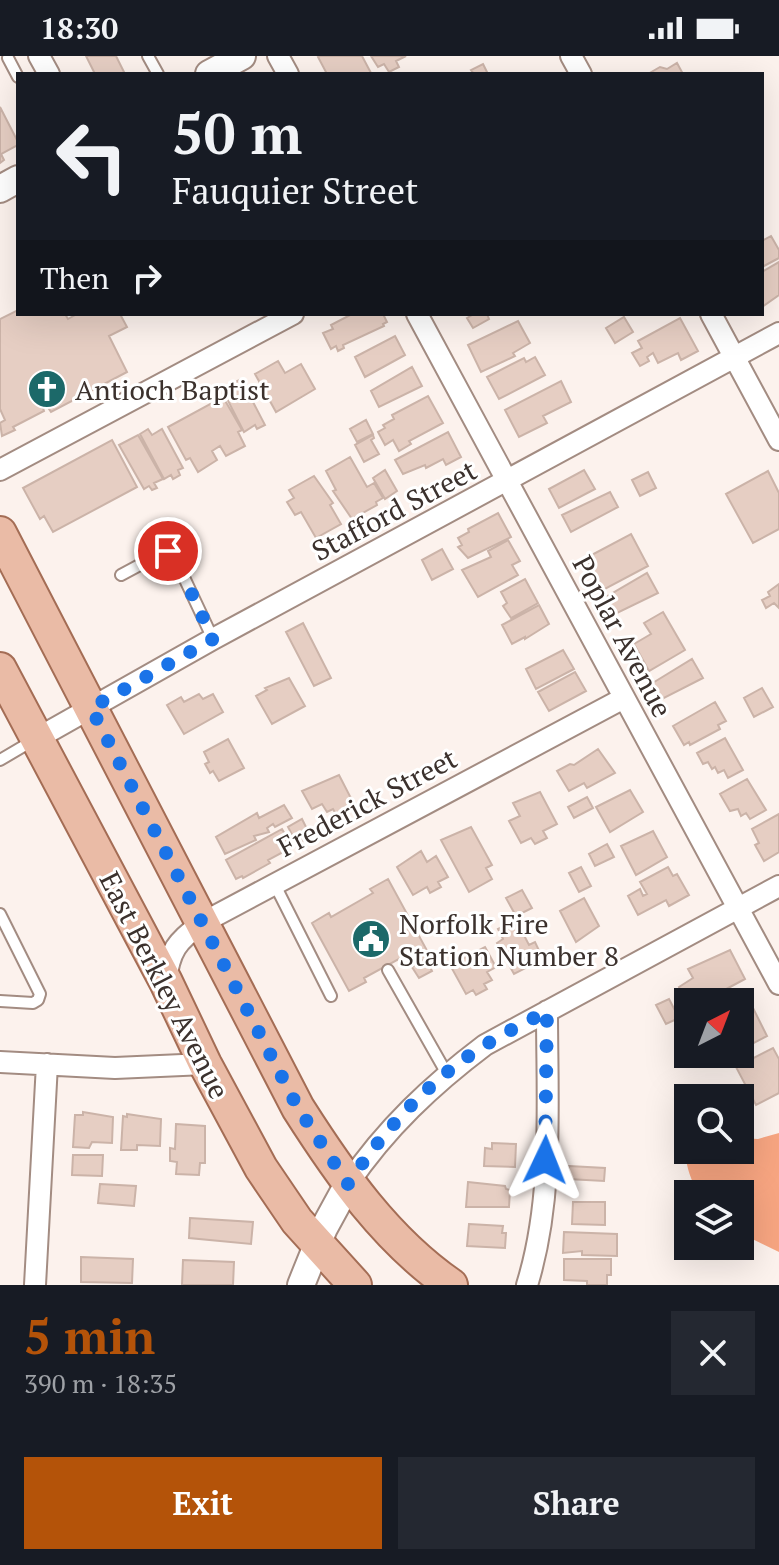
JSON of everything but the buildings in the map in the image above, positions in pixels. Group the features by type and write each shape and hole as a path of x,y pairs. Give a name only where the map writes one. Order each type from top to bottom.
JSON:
{"main road":[{"path":"0,533 298,1108 348,1184 396,1239 451,1285"},
{"name":"East Berkley Avenue","path":"0,669 261,1168 316,1244 355,1285"}],"street":[{"path":"213,72 242,56"},
{"path":"0,470 289,316"},
{"name":"Poplar Avenue","path":"418,316 779,984"},
{"path":"712,316 779,440"},
{"name":"Stafford Street","path":"36,739 213,639 779,333"},
{"name":"Frederick Street","path":"166,982 168,959 187,934 202,923 624,698"},
{"path":"301,1285 316,1244 369,1152 404,1113 447,1074 485,1045 779,886"},
{"path":"527,1285 544,1214 547,1011"},
{"path":"0,1062 115,1068 205,1064"},
{"path":"35,1285 47,1064"}],"lane":[{"path":"8,58 16,73"},
{"path":"121,575 162,553 168,551 173,554 213,639"},
{"path":"0,760 36,739"},
{"path":"274,883 331,996"},
{"path":"0,914 40,994 33,1003 0,1001"},
{"path":"0,939 12,939"},
{"path":"388,970 447,1074"}],"shaded area":[{"path":"779,1133 779,1252 754,1240 754,1180 693,1180 687,1164 754,1164 754,1139"}],"place":[{"name":"Antioch Baptist","path":"47,389"},
{"name":"Norfolk Fire Station Number 8","path":"371,939"}],"route":[{"path":"168,551 173,554 213,639 91,708 298,1108 348,1184 369,1152 404,1113 443,1077 485,1045 547,1011 545,1160"}]}
